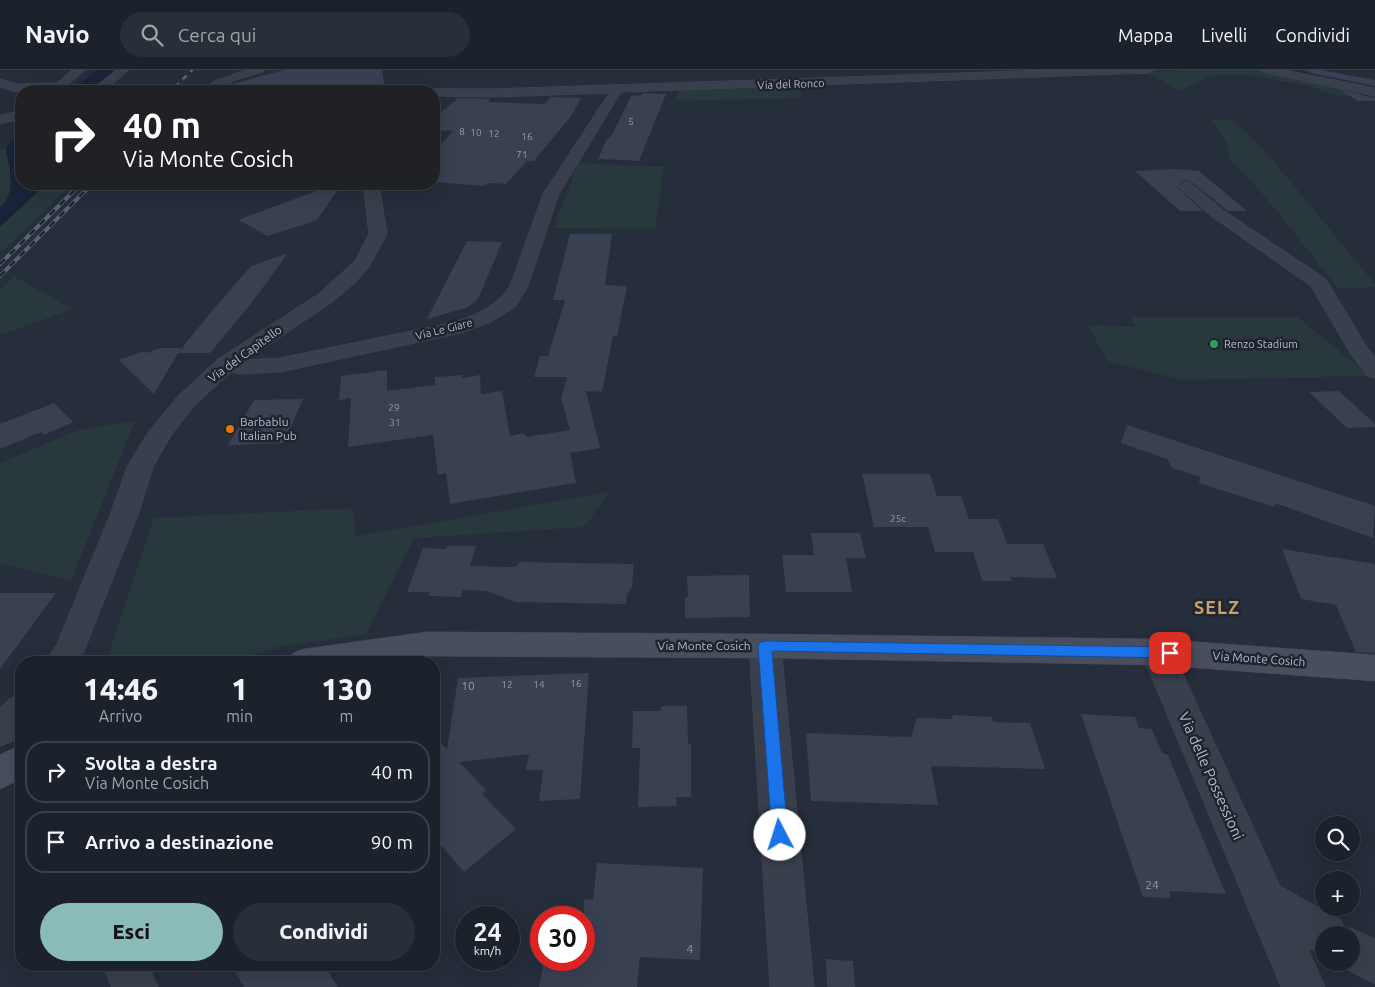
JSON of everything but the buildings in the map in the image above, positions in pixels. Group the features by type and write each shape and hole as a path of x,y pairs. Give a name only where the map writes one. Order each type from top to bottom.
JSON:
{"street":[{"path":"60,85 79,70"},
{"path":"104,85 123,70"},
{"path":"214,85 233,76 259,70"},
{"name":"Via del Ronco","path":"440,92 493,94 1148,70"},
{"path":"1267,70 1375,92"},
{"path":"440,85 444,81"},
{"path":"0,83 15,87"},
{"name":"Via Le Giare","path":"226,364 240,367 280,365 461,326 486,317 509,302 519,286 551,194 617,89"},
{"path":"0,120 15,116"},
{"path":"1187,187 1217,213 1319,283 1357,349 1375,371"},
{"name":"Via del Capitello","path":"70,656 124,515 140,467 161,431 186,400 226,364 324,299 348,279 363,263 378,234 373,190"},
{"name":"Via Monte Cosich","path":"345,656 427,644 765,646 1156,652 1375,668"},
{"path":"765,646 792,987"},
{"name":"Via delle Possessioni","path":"1156,652 1303,987"},
{"path":"0,731 15,716"},
{"path":"1266,901 1315,929"},
{"path":"1360,954 1375,963"},
{"path":"127,971 136,987"}],"shaded area":[{"path":"1179,70 1258,70 1374,93 1341,97 1308,86 1249,75 1211,76 1179,91 1151,75 1135,73"},
{"path":"798,85 803,98 674,101 680,90"},
{"path":"1210,119 1236,121 1274,161 1375,284 1375,287 1339,289 1264,196 1229,158 1227,142"},
{"path":"6,148 11,187 6,201 0,207 2,200 0,200 0,150"},
{"path":"578,163 664,167 655,229 553,228"},
{"path":"39,190 66,190 0,253 0,227"},
{"path":"13,276 73,309 0,335 0,291"},
{"name":"Renzo Stadium","path":"1130,317 1298,317 1369,376 1182,380 1107,361 1088,325 1136,327"},
{"path":"135,421 71,581 0,563 0,463 78,430"},
{"path":"609,492 585,527 414,538 366,634 279,647 248,656 108,656 154,518 353,508 356,536"}],"water":[{"path":"97,70 117,70 98,85 78,85"},
{"path":"15,138 15,190 40,190 0,227 0,207 6,201 11,187 6,148"}],"railway":[{"path":"177,85 192,70"},
{"path":"0,264 75,190"},
{"path":"0,276 86,190"}],"place":[{"name":"Renzo Stadium","path":"1214,344"},
{"name":"Barbablu Italian Pub","path":"230,429"}],"district":[{"name":"SELZ","path":"1217,608"}],"route":[{"path":"780,835 765,646 1170,653"}]}
